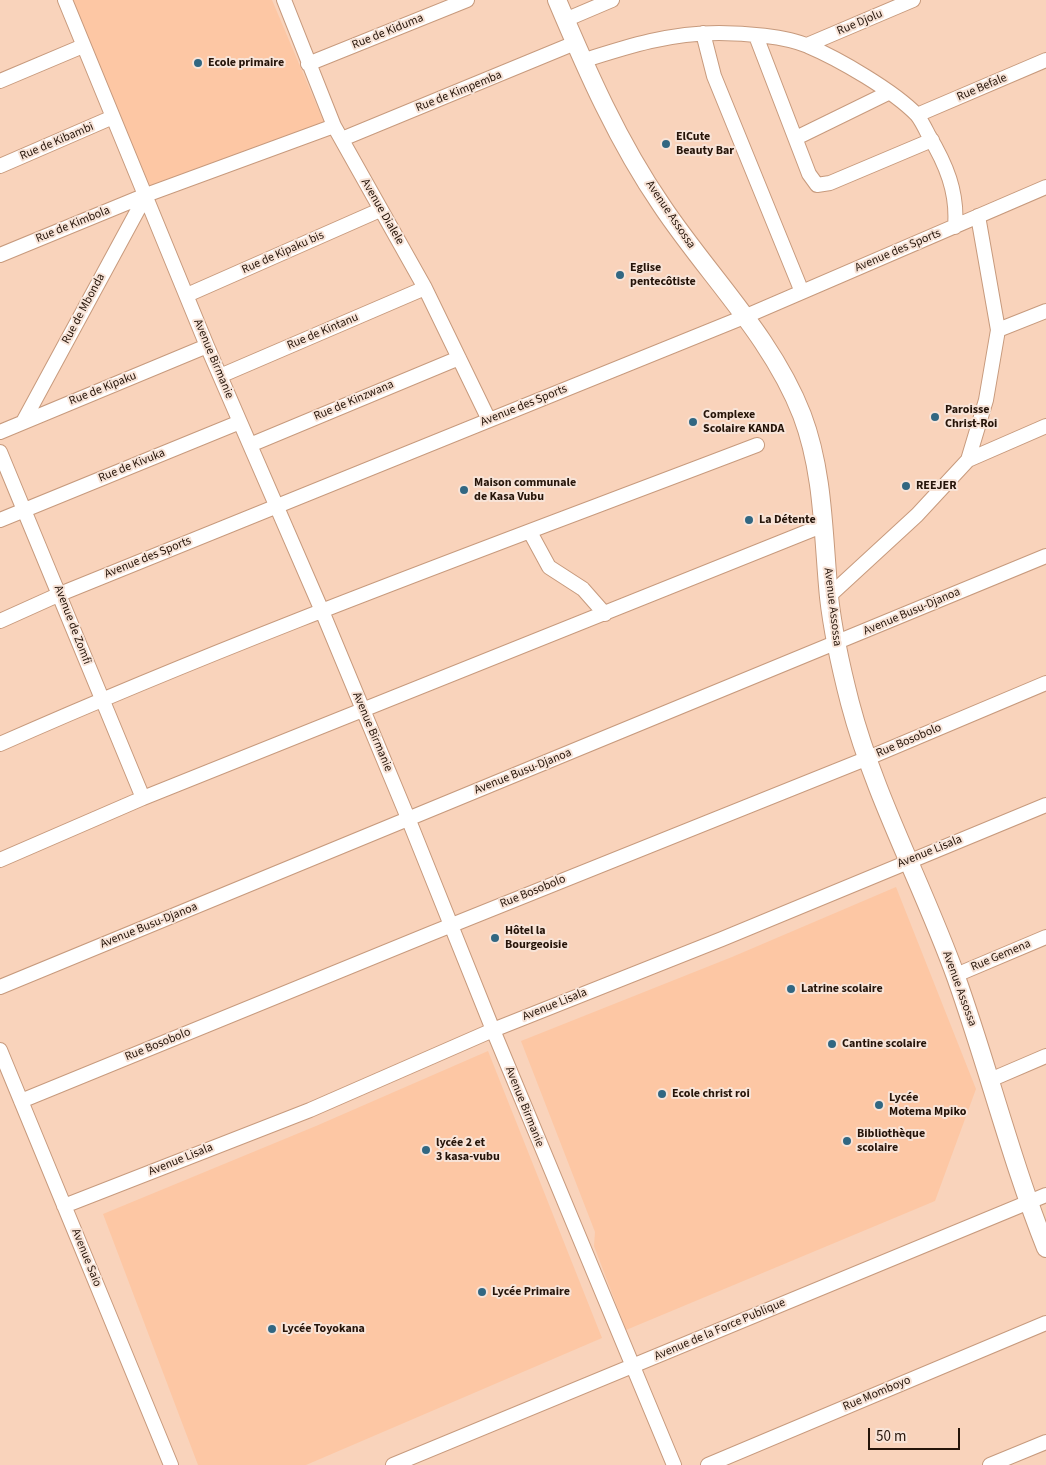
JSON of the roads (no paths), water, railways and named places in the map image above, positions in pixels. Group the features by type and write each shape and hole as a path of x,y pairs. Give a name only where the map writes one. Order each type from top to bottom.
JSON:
{"main road":[{"name":"Avenue Assossa","path":"557,0 582,61 612,122 660,203 760,338 782,375 802,417 816,469 824,525 829,596 836,644 852,708 868,758 956,975 1028,1202 1046,1248"}],"street":[{"name":"Avenue Birmanie","path":"65,0 187,295 206,346 322,611 452,925 493,1030 674,1465"},
{"name":"Avenue Dialele","path":"284,0 334,126 425,288 489,420"},
{"name":"Rue de Kiduma","path":"308,64 467,0"},
{"path":"565,20 612,0"},
{"name":"Rue Djolu","path":"807,45 913,0"},
{"path":"703,33 714,76 802,292"},
{"path":"582,61 652,39 703,33 756,36 807,45 888,92 917,116 944,161 954,191 955,227"},
{"path":"756,36 810,174 817,185 830,183 932,140"},
{"name":"Rue de Kimpemba","path":"342,140 575,43"},
{"path":"0,81 83,46"},
{"name":"Rue Befale","path":"917,116 1046,60"},
{"path":"796,138 888,92"},
{"name":"Rue de Kibambi","path":"0,166 113,118"},
{"path":"146,195 334,126"},
{"name":"Avenue des Sports","path":"0,621 60,594 744,317 1046,187"},
{"name":"Rue de Kimbola","path":"0,255 146,195"},
{"name":"Rue de Mbonda","path":"23,422 146,195"},
{"name":"Rue de Kipaku bis","path":"187,295 380,210"},
{"path":"968,460 986,400 998,330 978,216"},
{"name":"Rue de Kintanu","path":"220,376 425,288"},
{"path":"998,330 1046,311"},
{"name":"Rue de Kipaku","path":"0,432 206,346"},
{"name":"Rue de Kinzwana","path":"250,445 459,358"},
{"name":"Rue de Kivuka","path":"0,520 240,422"},
{"path":"829,596 917,515 968,460 1046,426"},
{"path":"0,744 101,699 322,611 757,446"},
{"name":"Avenue de Zomfi","path":"0,452 143,798"},
{"path":"0,860 143,798 824,525"},
{"path":"530,532 549,567 582,589 605,614"},
{"name":"Avenue Busu-Djanoa","path":"0,987 1046,556"},
{"name":"Rue Bosobolo","path":"21,1101 868,758 1046,683"},
{"name":"Avenue Lisala","path":"64,1206 310,1110 493,1030 722,939 908,860 1046,805"},
{"name":"Rue Gemena","path":"956,975 1046,937"},
{"name":"Avenue Saio","path":"0,1050 171,1465"},
{"path":"990,1080 1046,1056"},
{"name":"Avenue de la Force Publique","path":"393,1465 1046,1195"},
{"name":"Rue Momboyo","path":"708,1465 1046,1323"},
{"path":"990,1465 1046,1442"}],"place":[{"name":"Ecole primaire","path":"198,63"},
{"name":"ElCute Beauty Bar","path":"666,144"},
{"name":"Eglise pentecôtiste","path":"620,275"},
{"name":"Paroisse Christ-Roi","path":"935,417"},
{"name":"Complexe Scolaire KANDA","path":"693,422"},
{"name":"REEJER","path":"906,486"},
{"name":"Maison communale de Kasa Vubu","path":"464,490"},
{"name":"La Détente","path":"749,520"},
{"name":"Hôtel la Bourgeoisie","path":"495,938"},
{"name":"Latrine scolaire","path":"791,989"},
{"name":"Cantine scolaire","path":"832,1044"},
{"name":"Ecole christ roi","path":"662,1094"},
{"name":"Lycée Motema Mpiko","path":"879,1105"},
{"name":"Bibliothèque scolaire","path":"847,1141"},
{"name":"lycée 2 et 3 kasa-vubu","path":"426,1150"},
{"name":"Lycée Primaire","path":"482,1292"},
{"name":"Lycée Toyokana","path":"272,1329"}]}
